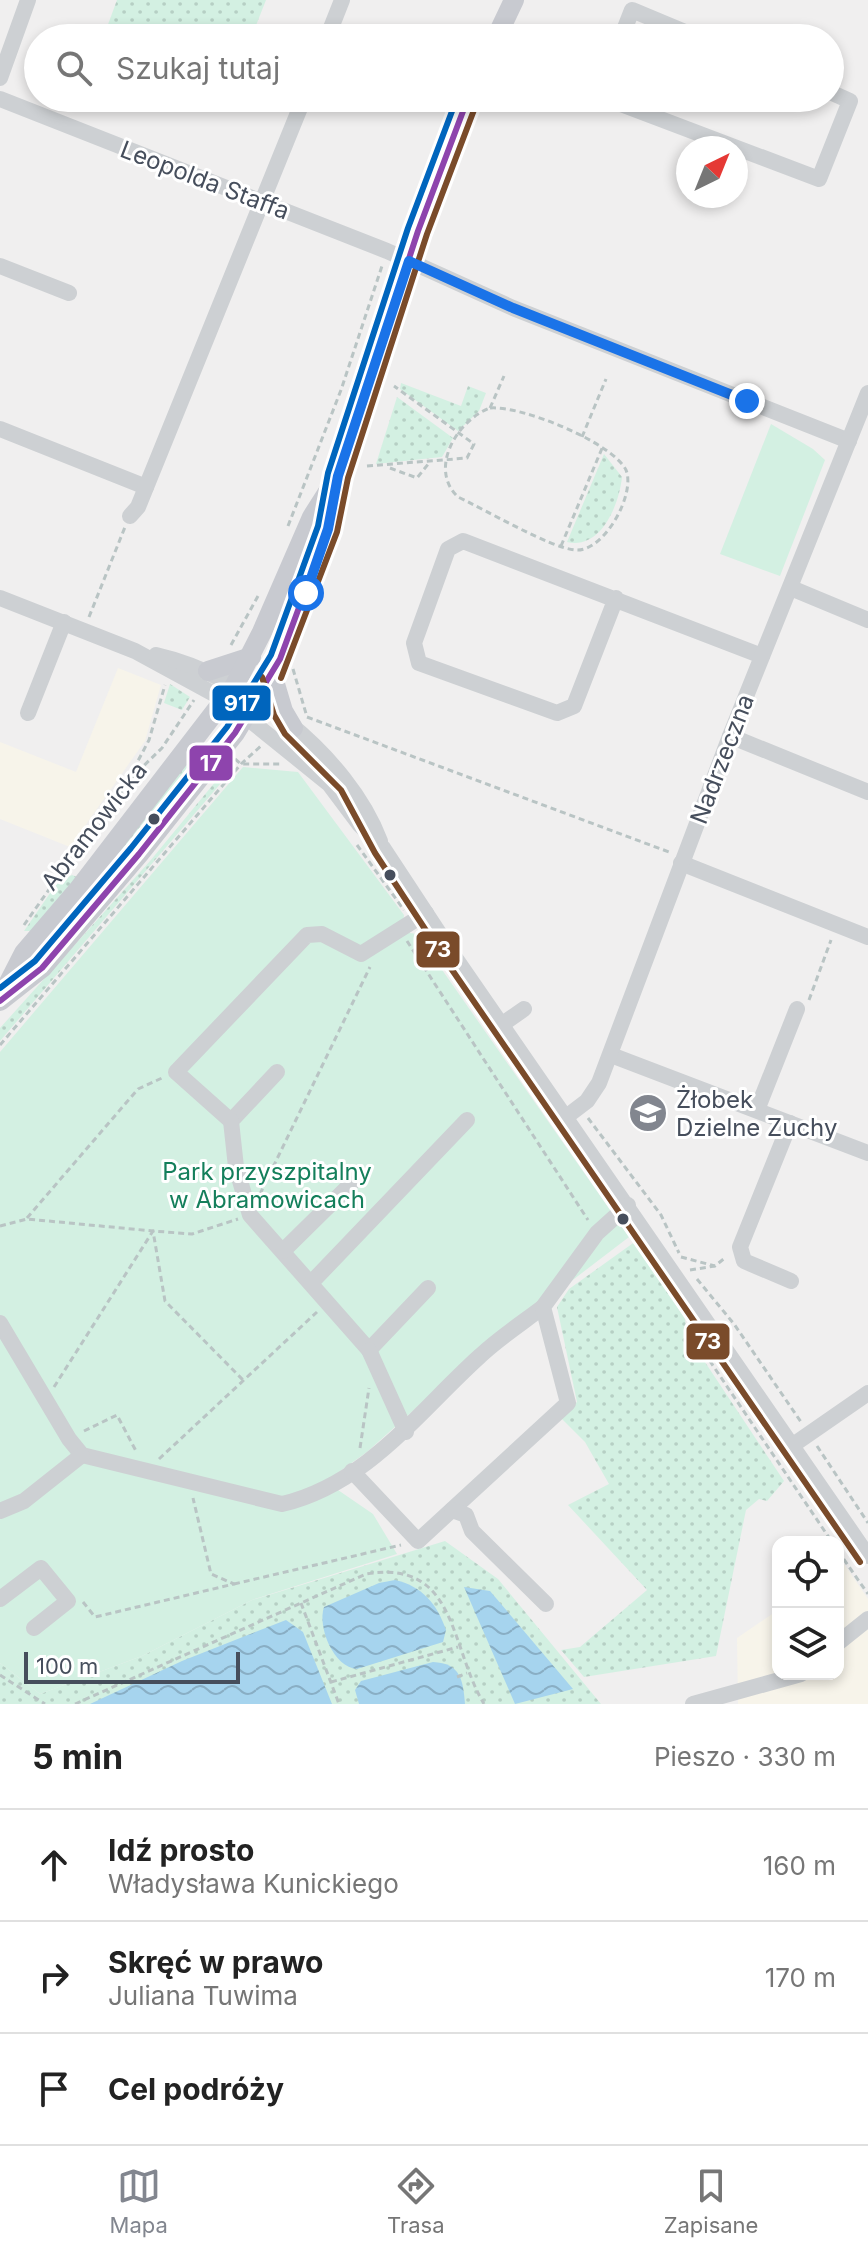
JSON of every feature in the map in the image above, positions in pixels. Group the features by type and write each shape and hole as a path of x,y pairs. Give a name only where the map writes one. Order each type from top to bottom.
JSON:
{"main road":[{"path":"503,24 514,0"},
{"path":"338,476 409,261 463,112"},
{"name":"Abramowicka","path":"0,1000 24,953 230,693 251,657 312,517 338,476"},
{"name":"Abramowicka","path":"0,1000 42,968 88,915 251,710 297,620 328,529 338,476"},
{"path":"208,671 251,657"},
{"path":"272,674 283,711 301,722"}],"street":[{"path":"0,78 28,0"},
{"path":"333,24 342,0"},
{"path":"626,24 632,10 666,24"},
{"path":"642,112 819,179 850,101 844,98"},
{"name":"Leopolda Staffa","path":"0,99 24,108"},
{"name":"Leopolda Staffa","path":"33,112 409,261 513,308 849,441"},
{"path":"130,516 138,507 299,112"},
{"path":"0,266 69,293"},
{"name":"Nadrzeczna","path":"566,1117 591,1096 611,1055 730,736 849,441 862,423 868,393"},
{"path":"0,429 146,487"},
{"path":"616,598 574,706 557,713 419,663 414,643 448,549 463,541 616,598 762,656"},
{"path":"791,588 868,620"},
{"path":"0,598 135,651 230,693"},
{"path":"28,713 64,622"},
{"path":"135,651 208,671 329,784 383,848"},
{"path":"251,710 301,722 342,775 366,812 413,922 501,1025 868,1556"},
{"path":"730,736 868,792"},
{"path":"681,863 868,937"},
{"path":"406,1432 369,1350 250,1215 236,1167 231,1121 176,1072 307,935 322,934 361,954 413,922"},
{"path":"501,1025 524,1009"},
{"path":"757,1110 797,1009"},
{"path":"611,1055 868,1153"},
{"path":"231,1121 277,1072"},
{"path":"311,1283 467,1120"},
{"path":"790,1123 740,1247 744,1261 791,1281"},
{"path":"283,1251 351,1184"},
{"path":"0,1323 69,1439 82,1455 282,1504 310,1497 406,1432 480,1355 543,1307 597,1233 628,1205"},
{"path":"369,1350 428,1288"},
{"path":"352,1471 418,1541 568,1403 543,1307"},
{"path":"793,1445 868,1393"},
{"path":"0,1511 24,1501 82,1455"},
{"path":"452,1510 466,1515 472,1531 546,1604"},
{"path":"0,1599 41,1568 68,1601 34,1628"},
{"path":"844,1638 868,1619"},
{"path":"693,1704 779,1680"}],"path":[{"path":"284,535 341,390 382,264"},
{"path":"490,408 521,412 603,446 625,468 628,476 626,494 601,541 584,549 561,546 458,497 446,481 446,461 458,432 490,408 504,376"},
{"path":"582,437 606,379"},
{"path":"367,466 467,458 474,444 394,386"},
{"path":"561,546 603,446"},
{"path":"385,466 417,478 429,463"},
{"path":"83,630 130,516"},
{"path":"231,645 262,587"},
{"path":"295,668 301,722 668,853 674,839"},
{"path":"78,860 128,781 149,740 166,681"},
{"path":"128,781 162,748 181,719"},
{"path":"0,1045 241,764 283,764"},
{"path":"353,839 413,922 423,965 597,1233"},
{"path":"20,931 55,881 70,873"},
{"path":"418,973 423,965"},
{"path":"27,1219 138,1089 176,1072"},
{"path":"0,1226 27,1219 153,1231 165,1301 243,1381"},
{"path":"681,1257 715,1266"},
{"path":"690,1270 702,1268"},
{"path":"69,1439 117,1415 147,1470 323,1307"},
{"path":"690,1320 693,1336 828,1536"},
{"path":"359,1454 370,1380"},
{"path":"189,1481 211,1574 234,1584"},
{"path":"78,1595 95,1617 418,1541"},
{"path":"844,1560 868,1594"},
{"path":"75,1704 366,1574 394,1569 416,1575 434,1591 446,1610 467,1673 484,1704"},
{"path":"301,1602 339,1704"},
{"path":"331,1682 458,1647"},
{"path":"459,1676 467,1673"},
{"path":"0,1675 45,1704"}],"shaded area":[{"path":"118,668 161,685 145,741 70,847 0,819 0,742 76,772"},
{"path":"844,1564 868,1599 868,1704 738,1704 737,1638 772,1614 772,1680 844,1680"}],"green space":[{"path":"117,0 266,0 257,24 108,24"},
{"path":"401,383 461,406 468,386 486,393 479,411 458,431 400,389"},
{"path":"397,397 453,438 442,457 376,464"},
{"path":"771,424 813,449 825,460 780,576 720,554"},
{"path":"604,454 622,477 612,512 599,532 590,539 579,543 567,542"},
{"path":"170,684 190,697 182,710 164,703"},
{"path":"203,743 207,746 95,894 20,979 16,976"},
{"path":"230,764 233,769 0,1041 0,1028 150,861"},
{"name":"Park przyszpitalny w Abramowicach","path":"243,767 298,772 404,915 403,924 410,933 417,934 629,1237 476,1354 367,1452 329,1479 338,1490 373,1514 397,1554 252,1600 142,1656 40,1694 0,1663 0,1052"},
{"path":"72,875 77,877 31,931 24,931 57,883"},
{"path":"636,1241 685,1319 687,1335 784,1481 767,1501 759,1499 746,1510 716,1656 584,1677 561,1650 580,1647 647,1590 568,1505 609,1484 585,1442 559,1416 577,1402 557,1307 569,1289"},
{"path":"445,1541 498,1579 601,1704 0,1704 0,1663 40,1694 142,1656 252,1600"}],"water":[{"path":"395,1580 421,1592 433,1604 446,1630 443,1642 357,1669 349,1667 341,1662 329,1645 323,1625 324,1607 379,1583"},
{"path":"464,1587 490,1591 573,1689 515,1704"},
{"path":"286,1620 303,1632 332,1704 90,1704 182,1661"},
{"path":"433,1662 450,1666 459,1675 465,1704 359,1704 355,1690 361,1681"}],"transit line":[{"name":"917","path":"0,988 35,961 131,848 227,727 271,655 318,526 328,473 408,228 452,112"},
{"name":"17","path":"0,1001 42,968 139,854 235,733 280,659 328,529 338,476 418,231 463,112"},
{"name":"73","path":"281,678 337,532 348,478 427,234 473,112"},
{"name":"73","path":"262,677 274,715 285,734 341,790 375,853 448,964 860,1562"}],"place":[{"name":"Żłobek Dzielne Zuchy","path":"648,1113"}],"route":[{"path":"306,593 328,529 338,476 409,261 513,308 747,401"}]}
